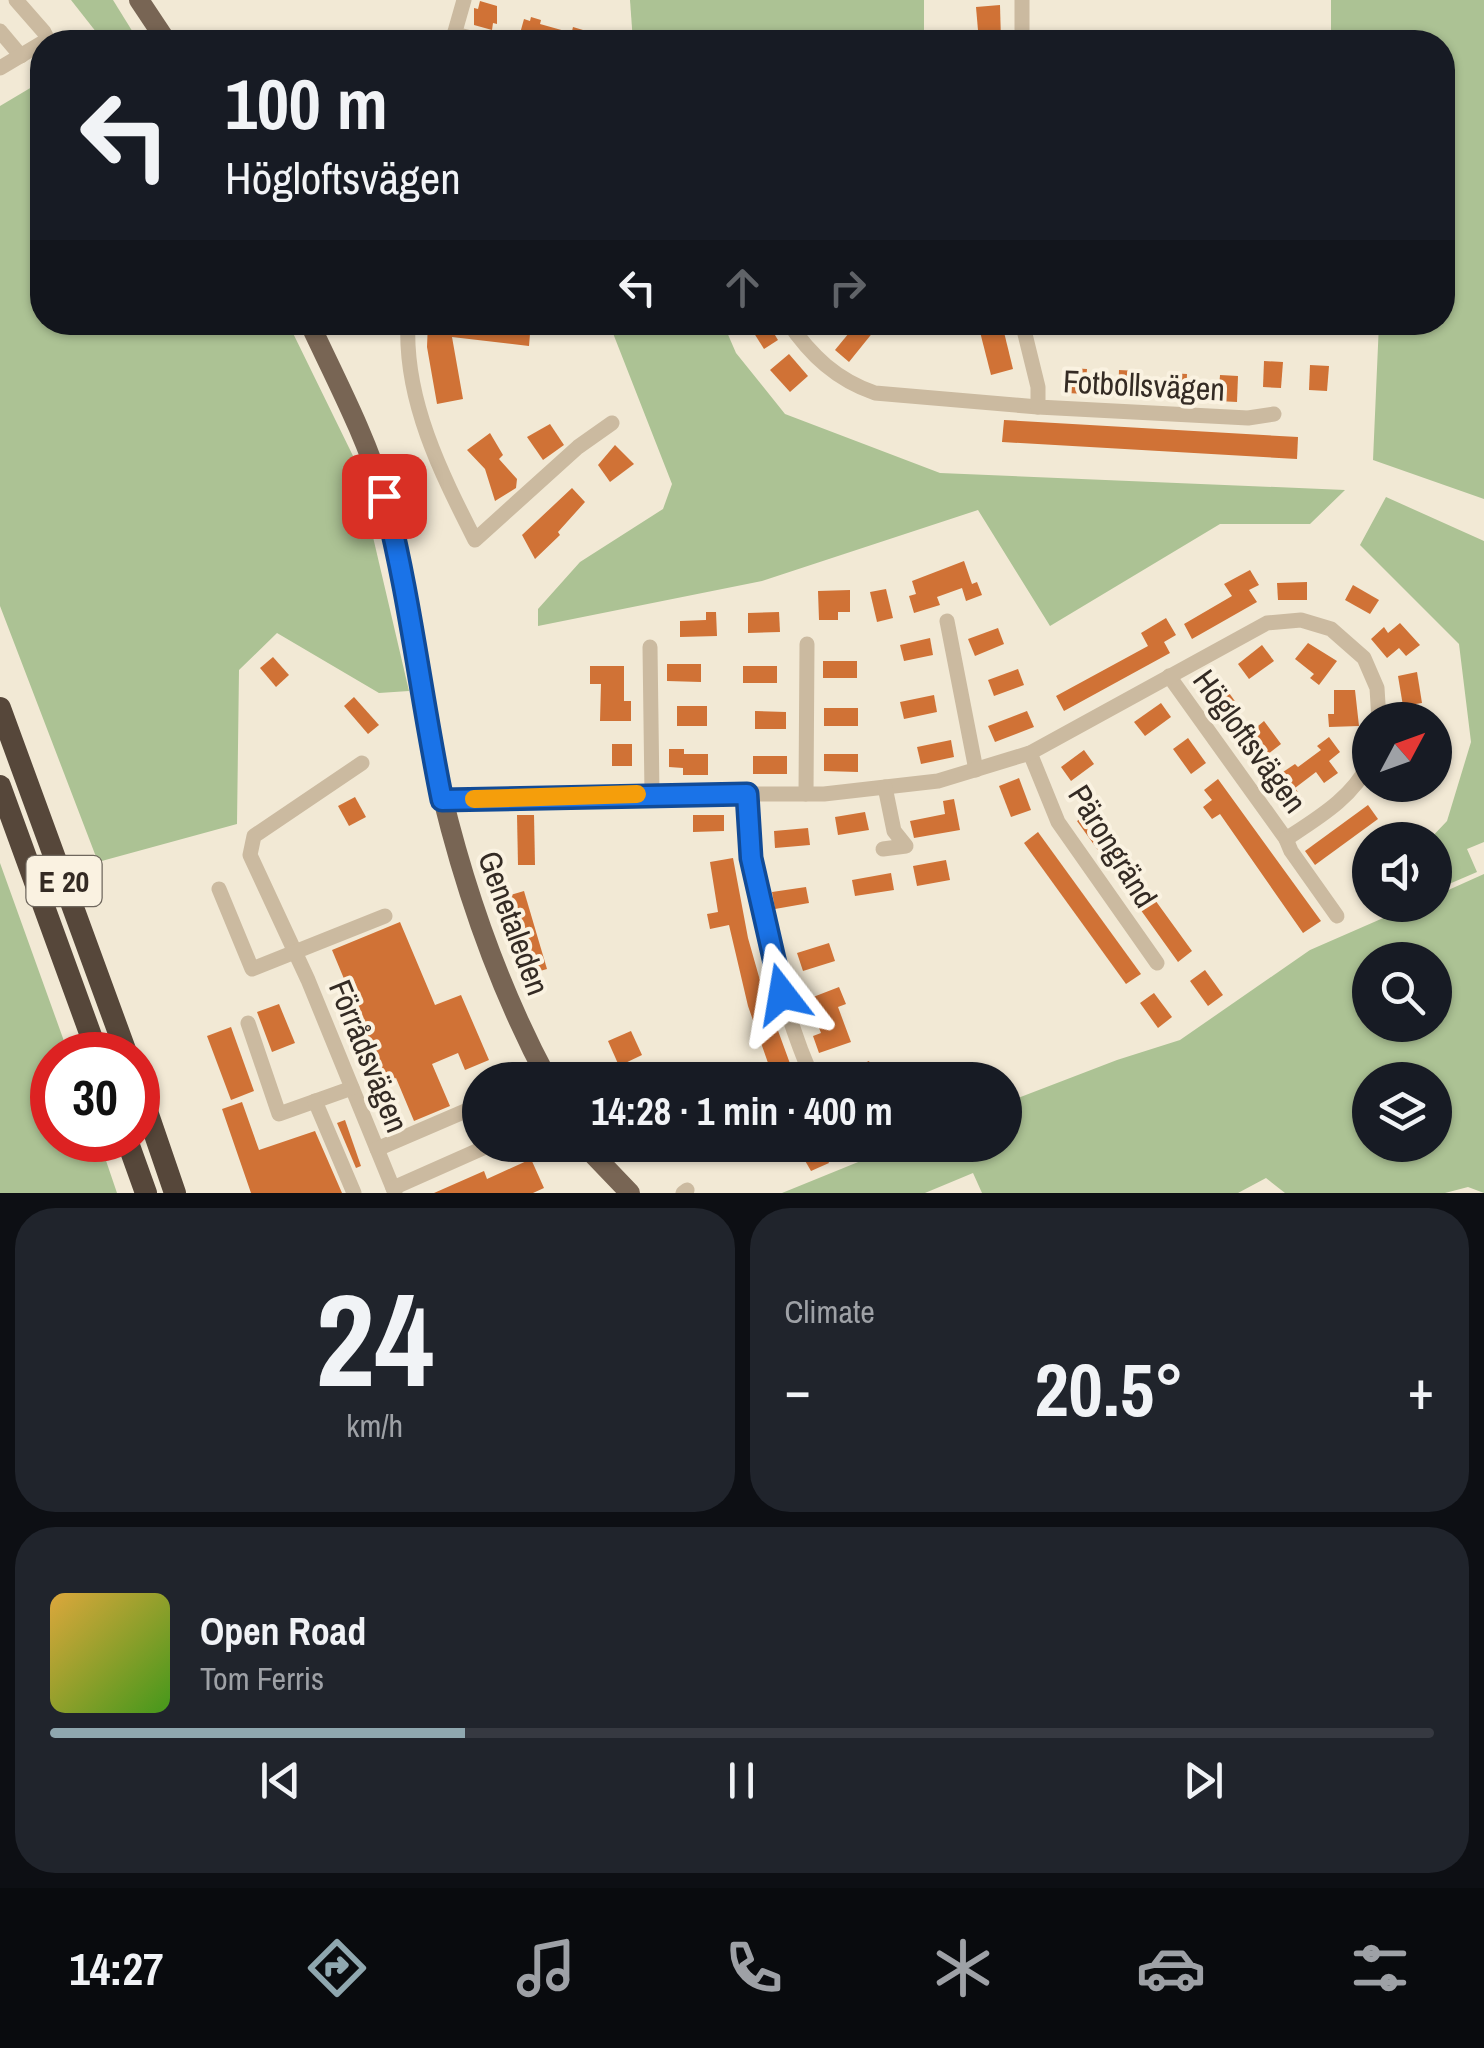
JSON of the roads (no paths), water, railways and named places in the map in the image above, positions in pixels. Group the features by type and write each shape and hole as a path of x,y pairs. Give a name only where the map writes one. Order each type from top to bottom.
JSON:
{"highway":[{"name":"E 20","path":"0,708 119,1032"},
{"name":"E 20","path":"0,786 90,1032"},
{"path":"160,1149 175,1193"},
{"path":"135,1162 146,1193"}],"main road":[{"path":"139,0 159,30"},
{"name":"Genetaleden","path":"315,335 362,432 384,496 406,587 425,719 456,856 487,946 540,1062"},
{"path":"594,1162 610,1193"},
{"path":"601,1162 630,1193"}],"street":[{"path":"16,0 42,30"},
{"path":"455,30 464,0"},
{"path":"1022,0 1022,30"},
{"path":"0,30 22,56"},
{"path":"0,68 30,51"},
{"path":"408,335 408,369 415,400 475,540 578,446 612,422"},
{"path":"797,335 833,373 864,390 1038,407"},
{"name":"Fotbollsvägen","path":"1025,335 1038,388 1038,407 1248,418 1274,414"},
{"name":"Högloftsvägen","path":"442,800 806,794 938,781 1030,753 1268,623 1301,620 1331,629 1364,658 1377,688 1378,702"},
{"path":"948,621 976,770"},
{"path":"806,644 806,794"},
{"path":"650,646 652,794"},
{"name":"Högloftsvägen","path":"1169,676 1337,916"},
{"name":"Pärongränd","path":"1030,753 1058,822 1157,963"},
{"name":"Förrådsvägen","path":"362,763 254,836 250,855 394,1190"},
{"path":"882,849 906,846 894,831 885,787"},
{"name":"Högloftsvägen","path":"1286,839 1352,787"},
{"path":"747,794 751,858 763,920 782,994 807,1062"},
{"path":"219,889 252,969 291,947 384,916"},
{"path":"248,1023 279,1114 352,1088"},
{"path":"315,1101 354,1193"},
{"path":"377,1150 462,1113"},
{"path":"394,1190 462,1158"}]}
